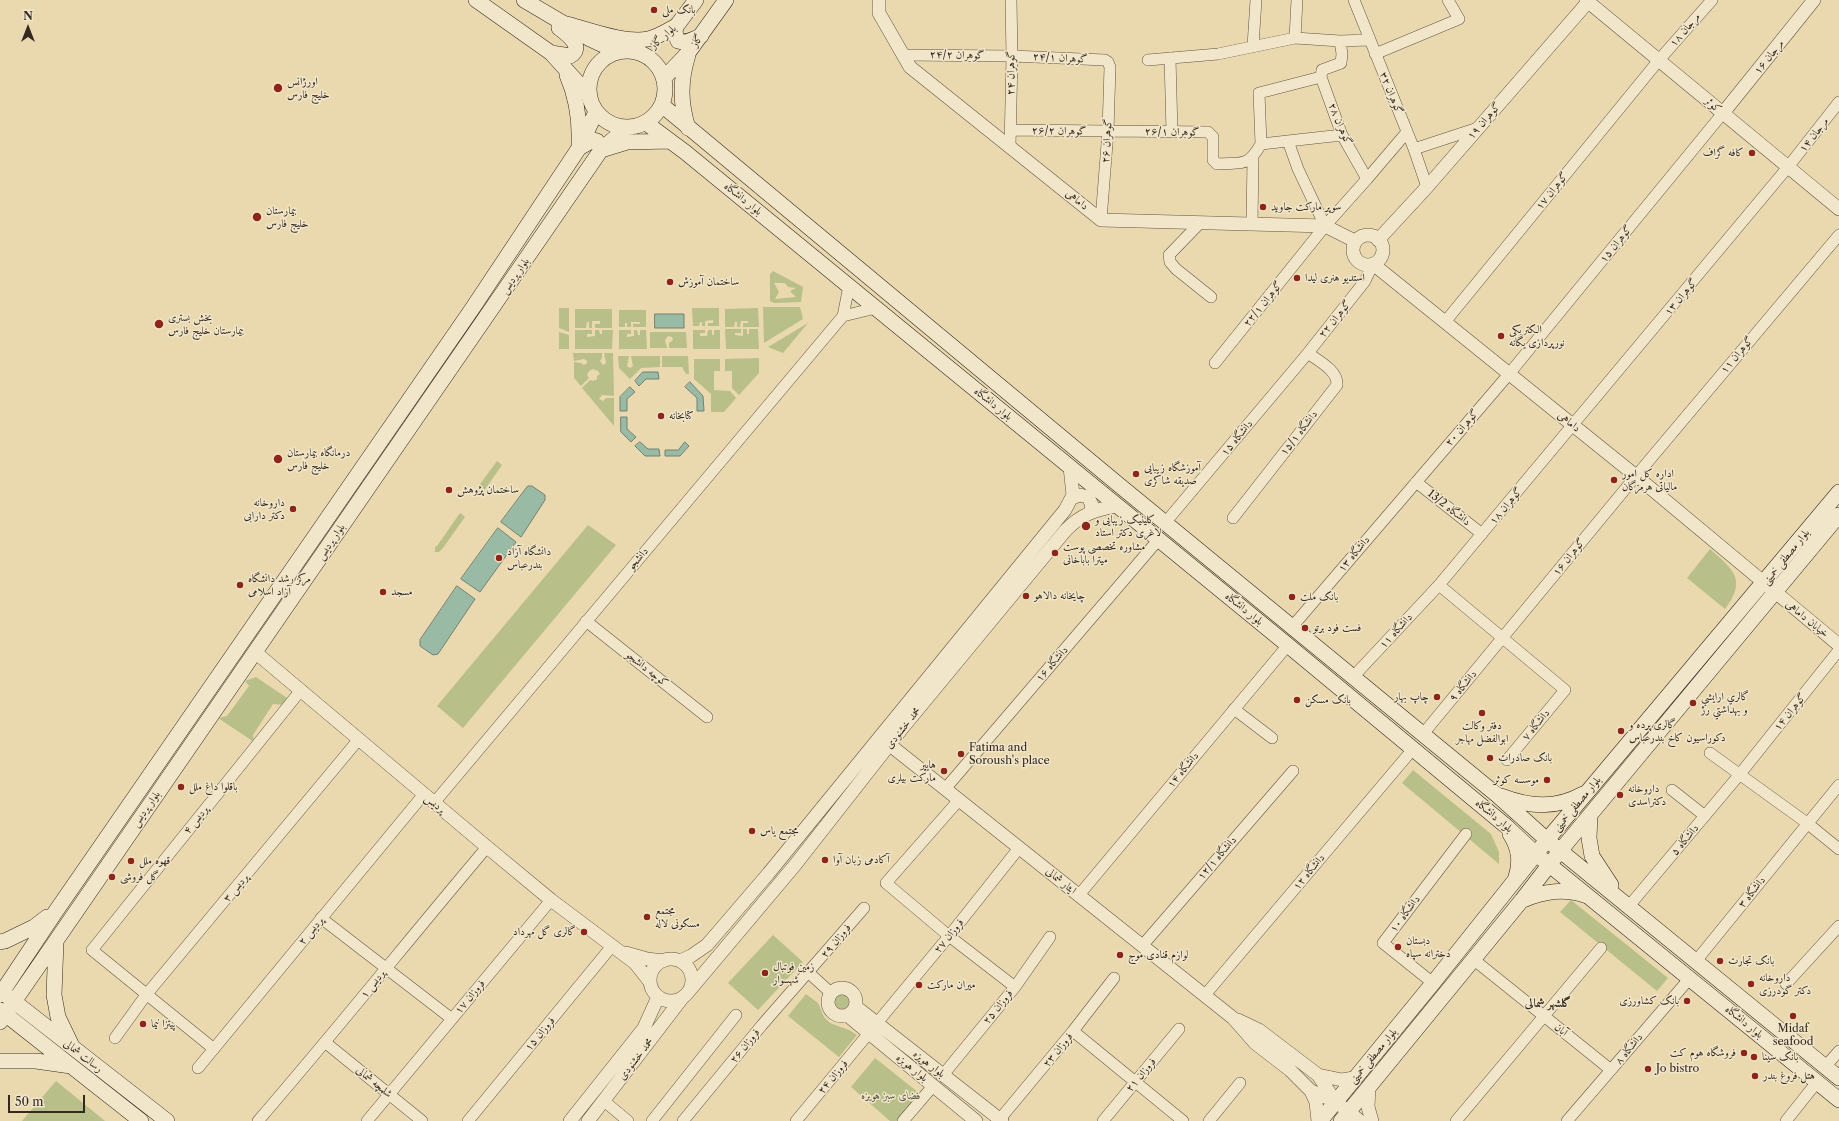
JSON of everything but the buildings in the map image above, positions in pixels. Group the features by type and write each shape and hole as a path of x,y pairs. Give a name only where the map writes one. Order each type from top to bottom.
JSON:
{"main road":[{"path":"476,0 551,53 589,95 596,112 609,123 626,128 636,127 646,123 654,117 663,106 666,89 664,78 659,68 652,60 643,54 626,51 607,56 599,64 592,73 589,83 589,95"},
{"path":"524,0 590,39 618,52"},
{"name":"بلوار گاز","path":"643,54 676,26 696,0"},
{"name":"گاز","path":"664,78 688,53 726,0"},
{"path":"539,9 572,38 576,46 574,54 570,56 551,53"},
{"path":"563,23 621,39 634,40 647,39 662,35 676,26"},
{"path":"676,26 675,33 678,41 688,41 701,36"},
{"path":"688,53 683,76 681,98 688,128"},
{"path":"564,67 572,86 580,122 579,148"},
{"name":"بلوار دانشگاه","path":"663,106 1165,523 1497,795 1547,840 1839,1078"},
{"name":"بلوار پردیس","path":"1,992 472,309 579,148 596,112"},
{"name":"بلوار دانشگاه","path":"646,123 670,140 1288,645 1496,818 1536,854 1839,1100"},
{"name":"بلوار پردیس","path":"5,1012 83,902 601,150 626,128"},
{"path":"579,148 593,140 597,141 601,150 627,142 670,140"},
{"name":"بلوار مصطفی خمینی","path":"1344,1116 1522,900 1560,850 1590,816 1769,587 1839,492"},
{"name":"بلوار مصطفی خمینی","path":"1319,1121 1433,983 1547,840 1588,792 1769,587 1839,515"},
{"path":"1497,795 1515,801 1548,805 1560,804 1588,792"},
{"path":"1590,816 1589,838 1592,856 1625,903"},
{"path":"1496,818 1511,835 1517,848 1519,860 1514,882"},
{"path":"1522,900 1538,893 1559,890 1575,892 1592,898"},
{"path":"69,892 83,902"},
{"path":"0,942 34,927 56,911"},
{"path":"56,941 54,995 58,1017 72,1047"},
{"name":"رسالت شمالی","path":"1,992 5,1012 45,1036 72,1047 167,1121"},
{"name":"رسالت شمالی","path":"45,1036 73,1067 141,1121"},
{"path":"0,1061 36,1061 73,1067"}],"street":[{"name":"داماهی","path":"879,0 879,13 910,67 1101,220"},
{"name":"گوهران ۲۴","path":"1010,0 1012,56 1010,147"},
{"path":"1253,46 1256,0"},
{"path":"1295,38 1297,0"},
{"name":"گوهران ۳۲","path":"1354,0 1414,149 1427,187"},
{"path":"1375,54 1459,19 1448,0"},
{"name":"مرجان ۱۸","path":"1659,60 1712,0"},
{"name":"مرجان ۱۶","path":"1723,114 1814,0"},
{"name":"کوثر","path":"1587,1 1839,209"},
{"name":"گوهران ۱۹","path":"1378,240 1427,187 1587,1"},
{"path":"1148,60 1218,54 1295,38 1340,42 1369,40"},
{"path":"1252,224 1253,158 1261,144 1259,93 1321,77 1322,70 1341,63 1342,54 1340,42"},
{"name":"گوهران ۲۴/۲","path":"903,55 1012,56"},
{"name":"گوهران ۲۴/۱","path":"1012,56 1105,60 1108,62"},
{"path":"1170,58 1172,132"},
{"name":"گوهران ۱۷","path":"1445,322 1659,60"},
{"name":"گوهران ۲۶","path":"1101,220 1108,132 1110,67 1108,62"},
{"name":"گوهران ۲۸","path":"1321,77 1342,135 1367,178"},
{"name":"مرجان ۱۴","path":"1788,167 1839,102"},
{"name":"گوهران ۱۵","path":"1509,374 1723,114"},
{"path":"1414,149 1478,128"},
{"name":"گوهران ۲۶/۲","path":"1010,130 1108,132"},
{"name":"گوهران ۲۶/۱","path":"1108,132 1208,132 1214,137 1213,160 1217,164 1243,162 1253,158"},
{"path":"1325,226 1407,132"},
{"path":"1261,144 1342,135"},
{"path":"1288,141 1298,169 1325,226"},
{"name":"گوهران ۱۳","path":"1573,426 1788,167"},
{"path":"1101,220 1325,226 1356,242"},
{"path":"1200,222 1169,255 1170,262 1176,269 1211,298"},
{"name":"گوهران ۲۲/۱","path":"1216,363 1325,226"},
{"path":"1366,235 1373,236 1378,240 1382,247 1382,255 1373,264 1367,265 1356,259 1353,247 1360,237 1366,235"},
{"name":"گوهران ۱۱","path":"1636,476 1839,235"},
{"name":"داماهی","path":"1373,264 1636,476 1769,587"},
{"name":"گوهران ۲۲","path":"1308,353 1365,281 1373,264"},
{"path":"849,286 843,316 876,308"},
{"name":"دانشجو","path":"429,798 586,621 843,316"},
{"name":"دانشگاه ۱۵","path":"1165,523 1308,353"},
{"name":"دانشگاه ۱۵/۱","path":"1233,518 1337,385 1335,374 1308,353"},
{"name":"گوهران ۲۰","path":"1416,482 1509,374"},
{"name":"گوهران ۱۸","path":"1439,585 1573,426"},
{"path":"1070,467 1072,498 1080,495 1088,497 1092,505 1090,513"},
{"name":"گوهران ۱۶","path":"1502,638 1636,476"},
{"name":"دانشگاه 13/2","path":"1416,482 1482,534"},
{"name":"دانشگاه ۱۳","path":"1292,627 1416,482"},
{"name":"محمد خشنودی","path":"680,961 691,956 707,945 768,874 1065,510 1072,498"},
{"name":"محمد خشنودی","path":"588,1121 686,994 795,865 890,745 1065,531 1078,519 1090,513 1117,506"},
{"name":"دانشگاه ۱۶","path":"945,789 1158,539"},
{"path":"1439,585 1502,638"},
{"name":"دانشگاه ۱۱","path":"1353,677 1439,585"},
{"name":"خیابان داماهی","path":"1769,587 1839,645"},
{"name":"کوچه دانشجو","path":"586,621 708,717"},
{"name":"دانشگاه ۷","path":"1502,638 1565,690 1507,760"},
{"name":"دانشگاه ۹","path":"1423,734 1502,638"},
{"name":"دانشگاه ۱۴","path":"1078,895 1288,645"},
{"name":"گوهران ۱۴","path":"1740,774 1839,650"},
{"name":"پردیس","path":"255,652 551,900 638,966 650,982"},
{"name":"پردیس ۴","path":"146,995 92,950 301,690"},
{"path":"1234,709 1272,738"},
{"name":"پردیس ۳","path":"115,1038 146,995 359,739"},
{"name":"ایثار شمالی","path":"890,745 1233,1018 1255,1043 1290,1070 1311,1091 1335,1101"},
{"name":"دانشگاه ۱۲","path":"1205,996 1413,749"},
{"path":"1710,753 1807,823 1839,849"},
{"name":"دانشگاه ۱۲/۱","path":"1142,946 1293,771"},
{"name":"دانشگاه ۵","path":"1625,903 1705,816 1740,774"},
{"name":"دانشگاه ۳","path":"1696,961 1839,785"},
{"path":"1672,790 1705,816"},
{"name":"پردیس ۲","path":"198,1068 321,918 429,798"},
{"path":"959,800 886,883 949,936 1015,987"},
{"name":"دانشگاه ۱۰","path":"1433,983 1383,943 1466,834"},
{"name":"پردیس ۱","path":"258,1121 326,1043 386,968 487,847"},
{"name":"فروزان ۲۷","path":"873,1028 1020,848"},
{"name":"فروزان ۱۷","path":"367,1121 551,900"},
{"name":"فروزان ۲۹","path":"809,973 864,908"},
{"path":"321,918 452,1019"},
{"path":"1786,984 1839,926"},
{"name":"فروزان ۲۵","path":"942,1075 1015,987 1050,937"},
{"path":"615,948 647,959 663,961 674,959 680,961 690,971 692,984 686,994 671,1001 658,997 651,988 650,982 653,969 663,961"},
{"name":"فروزان ۱۵","path":"468,1121 615,948"},
{"path":"1456,1121 1545,1017 1601,948"},
{"name":"آبان","path":"1473,959 1611,1070"},
{"path":"809,973 831,993"},
{"name":"فروزان ۲۶","path":"683,1121 762,1025 809,973"},
{"name":"فروزان ۲۳","path":"1001,1120 1114,978"},
{"name":"دانشگاه ۸","path":"1567,1121 1690,978"},
{"path":"839,989 847,990 855,998 851,1011 839,1016 831,1012 828,1001 831,993 839,989"},
{"path":"146,995 214,1049"},
{"name":"محمد خشنودی","path":"570,1121 644,1028 658,997"},
{"name":"بلوار هویزه","path":"851,1011 873,1028 942,1075 1001,1120"},
{"path":"652,1121 736,1015"},
{"name":"ایثار شمالی","path":"1233,1018 1259,1030 1318,1075 1335,1101"},
{"name":"بلوار هوبزه","path":"873,1028 933,1086 976,1121"},
{"name":"فروزان ۲۴","path":"796,1121 873,1028"},
{"name":"فروزان ۲۱","path":"1103,1121 1179,1029"},
{"path":"1073,1031 1183,1121"},
{"name":"شلمچه شمالی","path":"326,1043 422,1121"},
{"path":"1825,1067 1839,1051"},
{"path":"1318,1075 1342,1080 1354,1078"},
{"path":"1786,1121 1817,1082"},
{"path":"1209,1121 1240,1083"},
{"path":"903,1121 933,1086"},
{"path":"1369,1086 1368,1107 1372,1121"},
{"path":"1311,1091 1316,1102 1319,1121"},
{"path":"604,1100 628,1121"},
{"path":"1335,1101 1344,1116 1360,1121"}],"green space":[{"path":"773,271 803,287 801,302 774,303 770,301 770,274","holes":["774,283 785,283 788,287 796,288 790,291 796,297 775,299 779,292"]},
{"path":"763,307 800,307 803,319 764,343"},
{"path":"559,308 569,308 569,332 559,328"},
{"path":"692,308 719,308 719,326 708,326 708,323 713,323 713,320 705,321 705,326 702,326 702,322 700,322 699,326 693,326"},
{"path":"758,308 759,327 743,327 743,323 748,323 748,321 741,321 740,327 737,327 737,322 735,322 734,327 725,327 725,309"},
{"path":"575,309 612,309 612,328 595,328 595,324 600,324 600,321 592,321 592,328 589,328 589,322 587,322 586,328 575,328"},
{"path":"619,310 646,310 646,327 633,327 633,324 640,324 640,322 631,322 631,327 627,327 627,323 625,323 625,327 619,327"},
{"path":"808,323 783,353 768,347"},
{"path":"725,329 741,329 741,333 735,333 735,335 743,336 743,329 747,329 747,334 749,334 749,329 758,329 759,349 726,349"},
{"path":"575,330 592,330 592,334 587,334 587,337 595,336 595,330 599,330 600,334 602,334 602,330 613,330 612,349 575,349"},
{"path":"619,330 631,330 631,334 627,334 627,337 634,336 634,330 637,330 638,335 640,335 640,330 646,330 647,349 619,349"},
{"path":"693,330 705,330 705,333 700,333 700,336 707,336 708,330 712,330 712,335 714,335 714,330 720,330 720,349 693,349"},
{"path":"559,332 569,335 569,349 559,349"},
{"path":"650,332 686,332 687,348 669,348 669,343 673,340 672,337 668,336 665,340 667,348 650,348"},
{"path":"573,353 602,353 602,358 600,361 603,365 606,363 604,353 613,353 614,396 602,395 599,399 603,401 606,398 614,398 614,426 582,388 590,380 597,380 597,376 600,374 598,371 593,369 589,371 587,375 589,378 581,386 574,378 574,362 584,365 587,361 584,359 574,361"},
{"path":"618,356 629,356 627,366 630,368 633,366 631,356 660,356 660,367 641,368 630,379 619,368"},
{"path":"662,356 688,356 689,374 686,374 682,367 662,367"},
{"path":"759,358 759,373 739,395 732,388 732,371 725,371 725,359"},
{"path":"694,359 720,359 720,371 714,371 714,390 730,391 736,398 724,412 711,412 711,394 694,379"},
{"path":"497,461 502,465 481,495 475,491"},
{"path":"460,513 465,517 443,548 439,552 435,552 435,547"},
{"path":"588,525 616,545 463,728 437,706"},
{"path":"1710,549 1726,563 1735,576 1735,590 1732,599 1725,609 1687,578"},
{"path":"256,677 287,698 284,705 273,704 253,735 254,742 218,718 227,716 249,686 245,681"},
{"path":"1413,770 1491,834 1499,852 1499,864 1402,783"},
{"path":"1571,900 1668,978 1657,991 1560,912"},
{"name":"زمین فوتبال شهسوار","path":"773,935 803,962 758,1010 728,983"},
{"path":"842,993 849,996 852,1003 849,1010 842,1013 835,1010 832,1003 835,996"},
{"path":"806,994 818,1003 824,1017 830,1023 849,1030 857,1035 839,1057 788,1016"},
{"name":"فضای سبز هویزه","path":"875,1058 919,1093 897,1121 890,1121 851,1087"},
{"path":"56,1081 105,1121 22,1121"}],"shaded area":[{"path":"655,314 684,314 684,328 655,328"},
{"path":"643,372 658,372 659,379 646,379 639,386 635,381"},
{"path":"690,382 703,396 704,411 697,411 697,398 685,387"},
{"path":"630,387 635,392 627,399 627,411 620,411 620,397"},
{"path":"621,417 627,417 627,429 636,437 631,442 621,432"},
{"path":"640,442 648,449 659,449 660,456 645,456 635,446"},
{"path":"685,442 689,446 680,456 665,456 665,450 678,450"},
{"path":"528,486 532,486 545,495 545,500 521,537 501,522"},
{"path":"498,528 516,542 480,592 461,579"},
{"path":"457,586 475,599 438,654 433,655 420,646 420,640"}],"place":[{"name":"بانک ملی","path":"654,10"},
{"name":"اورژانس خلیج فارس","path":"278,88"},
{"name":"کافه گراف","path":"1752,153"},
{"name":"سوپر مارکت جاوید","path":"1263,207"},
{"name":"بیمارستان خلیج فارس","path":"257,217"},
{"name":"استدیو هنری لیدا","path":"1297,278"},
{"name":"ساختمان آموزش","path":"670,282"},
{"name":"بخش بستری بیمارستان خلیج فارس","path":"159,324"},
{"name":"الکتریکی نورپردازی یگانه","path":"1501,336"},
{"name":"کتابخانه","path":"661,416"},
{"name":"درمانگاه بیمارستان خلیج فارس","path":"278,459"},
{"name":"آموزشگاه زیبایی صدیقه شاکری","path":"1136,474"},
{"name":"اداره کل امور مالیاتی هرمزگان","path":"1614,480"},
{"name":"ساختمان پژوهش","path":"449,490"},
{"name":"داروخانه دکتر دارابی","path":"293,509"},
{"name":"کلینیک زیبایی و لاغری دکتر استاد","path":"1086,526"},
{"name":"مشاوره تخصصی پوست میترا باباخانی","path":"1055,553"},
{"name":"دانشگاه آزاد بندرعباس","path":"499,558"},
{"name":"مرکز رشد دانشگاه آزاد اسلامی","path":"240,585"},
{"name":"مسجد","path":"383,592"},
{"name":"چایخانه دالاهو","path":"1026,596"},
{"name":"بانک ملت","path":"1292,597"},
{"name":"فست فود برتو","path":"1305,628"},
{"name":"چاپ بهار","path":"1437,697"},
{"name":"بانک مسکن","path":"1297,700"},
{"name":"گالري ارايشي و بهداشتي رژ","path":"1693,703"},
{"name":"دفتر وکالت ابوالفضل مهاجر","path":"1482,713"},
{"name":"گالری پرده و دکوراسیون کاخ بندرعباس","path":"1621,731"},
{"name":"Fatima and Soroush's place","path":"961,754"},
{"name":"بانک صادرات","path":"1490,758"},
{"name":"هایپر مارکت بیلری","path":"944,771"},
{"name":"موسسه کوثر","path":"1547,780"},
{"name":"باقلوا داغ ملل","path":"181,787"},
{"name":"داروخانه دکتراسدی","path":"1620,795"},
{"name":"مجتمع یاس","path":"752,831"},
{"name":"آکادمی زبان آوا","path":"825,860"},
{"name":"قهوه ملل","path":"131,861"},
{"name":"گل فروشی","path":"112,877"},
{"name":"مجتمع مسکونی لاله","path":"647,917"},
{"name":"گالری گل مهرداد","path":"584,932"},
{"name":"دبستان دخترانه سپاه","path":"1398,947"},
{"name":"لوازم قنادی موج","path":"1120,955"},
{"name":"بانک تجارت","path":"1720,961"},
{"name":"زمین فوتبال شهسوار","path":"765,973"},
{"name":"داروخانه دکتر گودرزی","path":"1751,984"},
{"name":"میران مارکت","path":"919,985"},
{"name":"بانک کشاورزی","path":"1687,1001"},
{"name":"Midaf seafood","path":"1793,1016"},
{"name":"پیتزا نیما","path":"143,1024"},
{"name":"فروشگاه هوم کت","path":"1744,1053"},
{"name":"بانک سینا","path":"1754,1057"},
{"name":"Jo bistro","path":"1648,1069"},
{"name":"هتل فروغ بندر","path":"1755,1076"}],"district":[{"name":"گلشهر شمالی","path":"1548,1004"}]}
